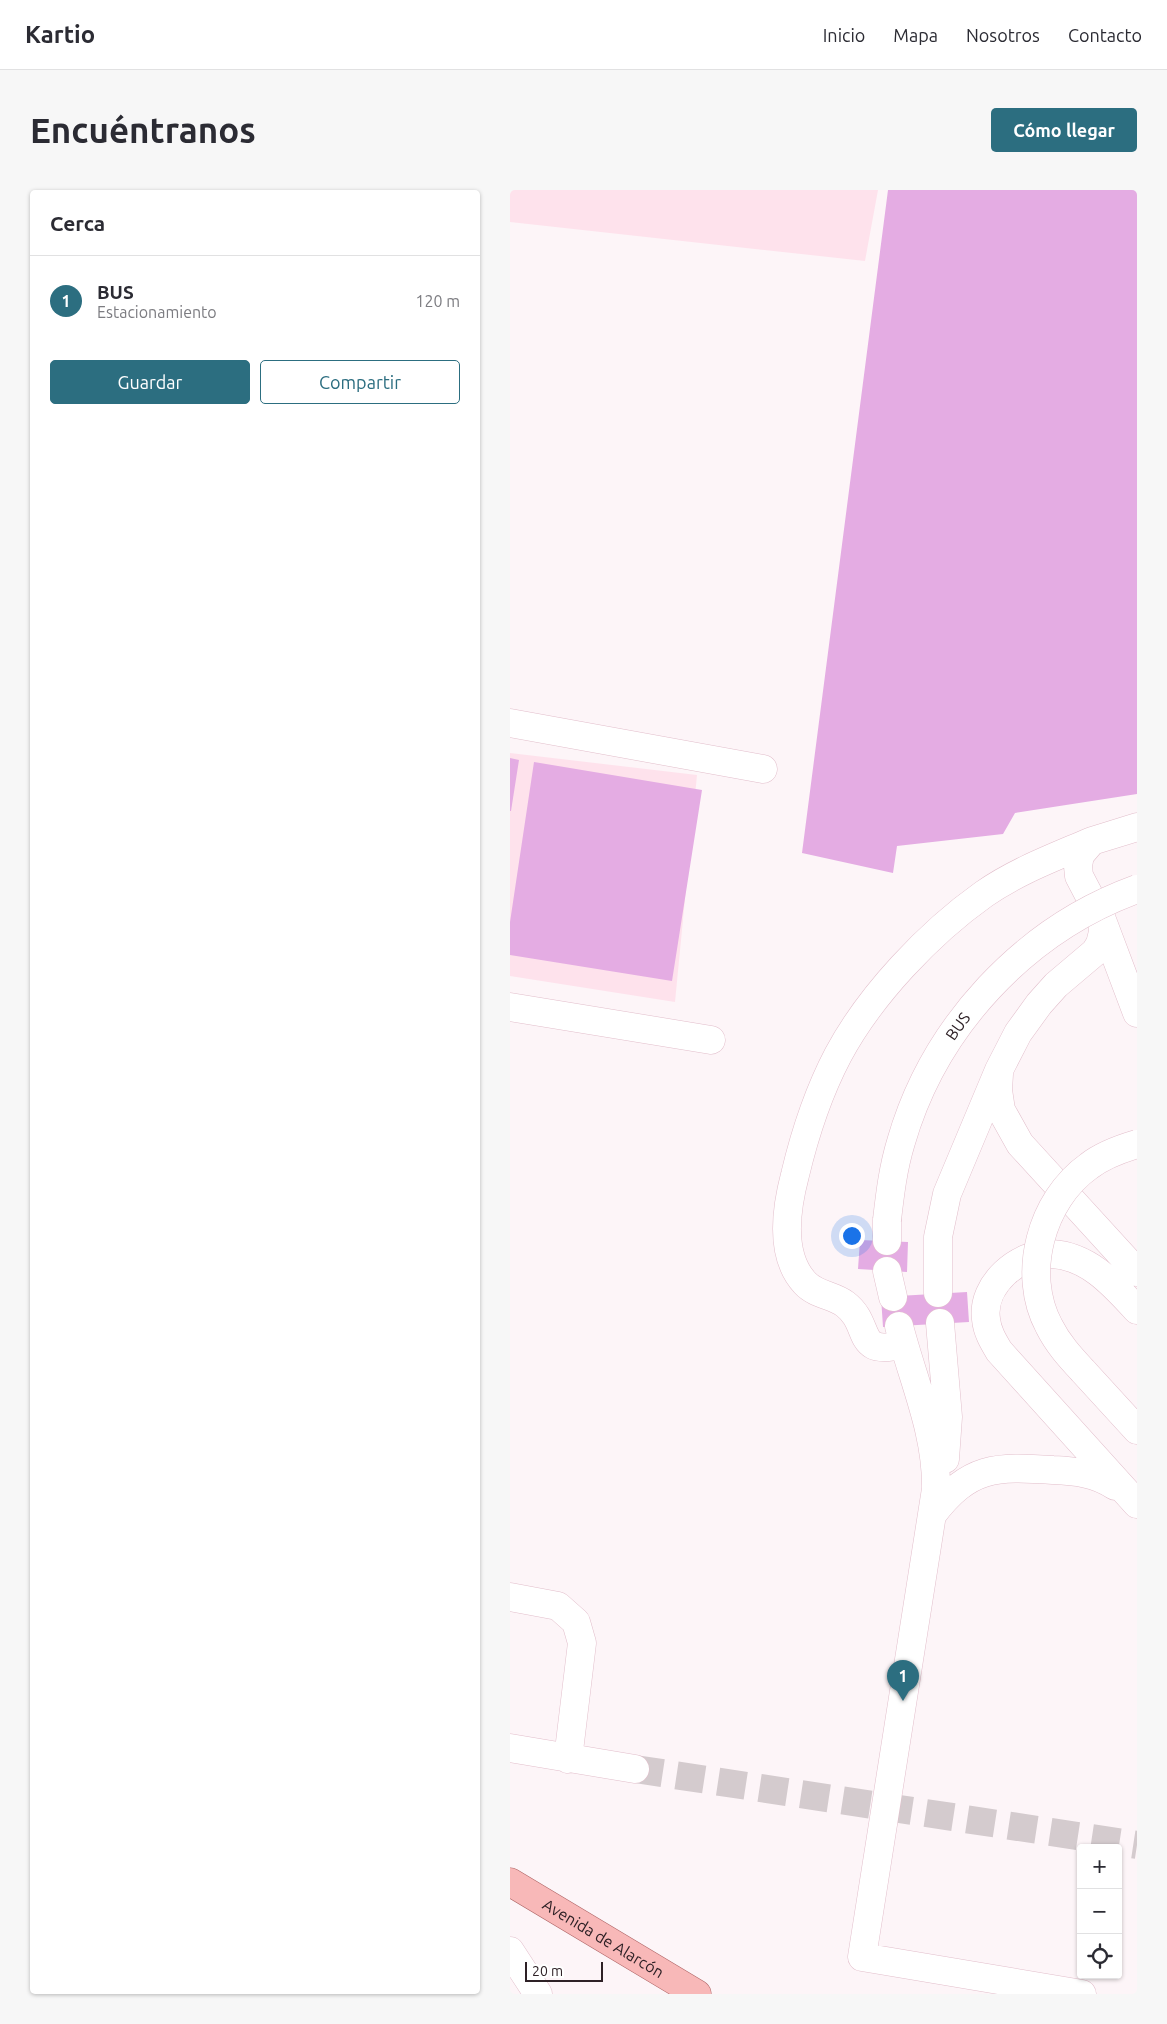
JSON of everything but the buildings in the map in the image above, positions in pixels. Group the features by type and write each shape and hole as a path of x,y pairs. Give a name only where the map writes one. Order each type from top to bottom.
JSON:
{"main road":[{"name":"Avenida de Alarcón","path":"510,1882 697,1994"}],"lane":[{"path":"510,723 763,769"},
{"path":"934,1502 936,1463 932,1437 902,1335 884,1349 871,1344 848,1307 838,1300 814,1290 805,1283 792,1256 786,1222 801,1150 815,1104 838,1054 865,1012 905,964 942,928 984,894 1024,870 1092,841 1137,827"},
{"path":"1092,841 1080,856 1079,876 1102,920 1137,1013"},
{"name":"BUS","path":"887,1231 891,1181 901,1142 929,1072 948,1038 1006,971 1038,942 1079,915 1137,889"},
{"path":"938,1294 938,1237 946,1194 999,1070 1018,1033 1039,1004 1056,985 1095,952 1100,944 1103,932 1102,920"},
{"path":"510,1007 712,1040"},
{"path":"999,1070 998,1090 1001,1110 1020,1144 1137,1272"},
{"path":"1137,1144 1114,1151 1088,1166 1067,1186 1051,1210 1040,1238 1036,1267 1038,1296 1048,1324 1063,1350 1137,1430"},
{"path":"1134,1500 999,1351 990,1336 986,1318 990,1295 1003,1275 1018,1263 1031,1257 1052,1254 1088,1265 1111,1281 1137,1310"},
{"path":"940,1324 948,1438 945,1460 934,1502 862,1957 1082,1994"},
{"path":"934,1502 962,1484 992,1469 1008,1467 1083,1472 1108,1481 1134,1500"},
{"path":"510,1596 558,1606 576,1622 582,1643 568,1759"},
{"path":"510,1748 635,1769"},
{"path":"510,1951 538,1994"}],"shaded area":[{"path":"510,190 878,190 865,261 510,222"},
{"path":"510,753 697,775 675,1002 510,976"}],"tunnel":[{"path":"635,1769 1137,1845"}],"place":[{"name":"BUS","path":"903,1701"}]}
